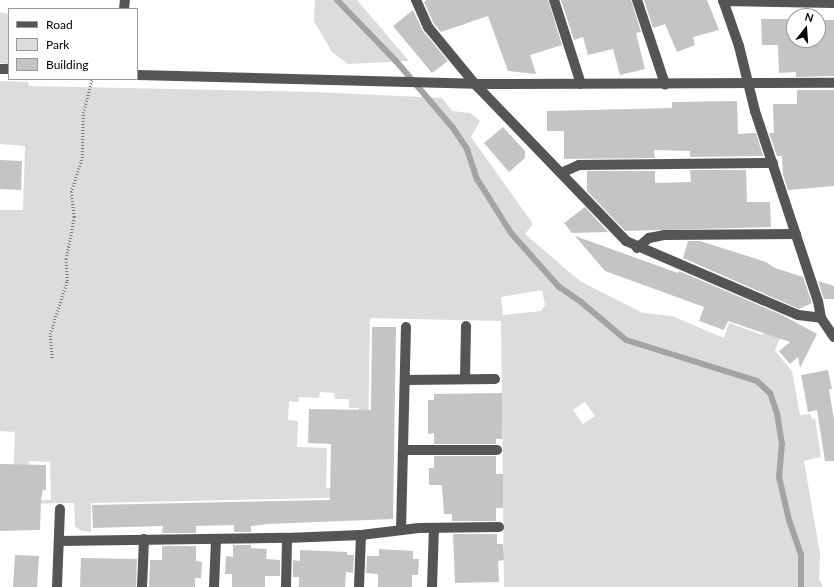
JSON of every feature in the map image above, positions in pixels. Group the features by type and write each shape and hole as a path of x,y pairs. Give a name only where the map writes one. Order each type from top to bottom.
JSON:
{"street":[{"path":"416,0 428,27 475,84 626,241 637,248 798,315 821,318"},
{"path":"554,0 581,84"},
{"path":"637,0 665,84"},
{"path":"834,3 723,0 739,46 748,84 772,164 818,301 821,318 834,337"},
{"path":"138,70 150,76"},
{"path":"138,75 475,84 834,83"},
{"path":"561,173 579,165 772,164"},
{"path":"637,248 649,238 664,235 796,234"},
{"path":"465,379 466,326"},
{"path":"401,530 406,327"},
{"path":"405,380 495,379"},
{"path":"404,450 497,450"},
{"path":"57,587 60,509"},
{"path":"59,541 287,538 361,535 434,528 499,527"},
{"path":"432,587 434,528"},
{"path":"359,587 361,535"},
{"path":"286,587 287,538"},
{"path":"214,587 216,539"},
{"path":"142,587 144,540"}],"path":[{"path":"52,358 50,334 67,281 66,259 74,218 71,192 82,158 83,113 92,80"}],"green space":[{"path":"315,0 357,0 409,61 348,64 332,52 314,21"},
{"path":"0,12 8,14 8,64 0,63"},
{"path":"0,81 28,82 29,86 315,92 442,98 452,111 470,113 480,121 471,137 533,224 525,234 580,281 643,313 672,316 724,338 729,323 763,335 768,321 784,327 775,351 792,371 800,415 810,414 812,419 815,418 821,457 804,461 820,554 819,579 823,587 504,587 501,321 370,318 367,497 91,503 91,532 81,531 75,526 74,503 12,504 15,432 0,431 0,210 23,210 25,146 0,144","holes":["542,290 545,305 541,311 503,315 501,297","320,392 334,393 335,399 349,399 349,408 359,408 356,488 326,488 327,448 297,447 298,421 288,420 289,401 298,402 299,397 319,398","585,402 595,416 583,424 573,410","29,461 50,462 51,500 29,500"]}],"building":[{"path":"427,0 548,0 562,45 530,55 536,74 508,71 488,16 441,32 434,24 424,2"},
{"path":"561,0 631,0 641,32 636,33 645,69 620,75 613,49 588,55 583,37 574,40"},
{"path":"644,0 707,0 719,30 693,37 695,45 677,52 665,24 653,28"},
{"path":"413,10 423,31 448,61 432,73 393,26"},
{"path":"761,19 786,19 786,48 826,48 826,20 834,20 834,76 796,77 796,72 779,73 778,45 762,45"},
{"path":"797,90 834,90 834,186 788,190 783,175 782,156 777,156 769,133 774,133 773,104 797,104"},
{"path":"737,101 738,134 756,133 763,156 690,157 690,151 654,150 655,158 564,159 564,131 547,131 547,111 672,108 672,102"},
{"path":"503,127 525,151 525,158 509,172 484,143"},
{"path":"0,160 22,161 21,190 0,189"},
{"path":"690,170 746,170 747,202 770,202 771,227 625,231 587,191 587,171 655,171 655,183 691,182"},
{"path":"585,207 608,232 572,233 564,223"},
{"path":"575,236 678,273 679,271 782,315 817,334 800,368 798,357 790,364 779,351 790,342 728,321 724,330 699,321 704,307 605,271"},
{"path":"688,241 700,241 766,262 775,268 803,277 812,303 799,309 683,258"},
{"path":"818,281 834,286 834,299 824,299"},
{"path":"372,327 396,327 393,519 268,524 251,526 251,532 234,532 234,525 196,526 196,533 162,533 163,526 93,528 92,505 330,500 331,444 308,443 309,409 371,410"},
{"path":"828,370 832,389 829,389 834,420 834,461 825,461 817,410 808,412 801,375"},
{"path":"502,393 502,439 496,439 496,444 434,444 434,433 428,434 428,400 434,400 434,394"},
{"path":"434,456 496,456 496,474 503,474 503,508 496,508 496,521 452,521 452,514 444,514 442,485 429,485 429,468 434,468"},
{"path":"0,464 46,465 46,490 43,490 41,499 40,530 0,531"},
{"path":"453,534 497,534 497,544 503,544 504,560 498,561 499,582 455,583"},
{"path":"233,545 251,545 251,548 267,549 266,559 280,560 280,576 265,576 265,587 232,587 232,574 225,574 226,556 233,557"},
{"path":"162,546 196,546 196,561 202,562 201,578 195,578 195,587 149,587 150,560 162,560"},
{"path":"379,549 413,551 413,559 419,559 418,575 412,575 412,587 378,587 378,574 366,573 367,556 379,556"},
{"path":"300,550 347,552 347,555 354,555 353,573 346,572 345,587 299,587 299,577 293,577 293,560 300,561"},
{"path":"15,555 39,556 37,587 13,587"},
{"path":"81,558 137,559 136,587 80,587"}],"waterway":[{"path":"337,0 396,61 453,128 467,149 477,179 511,233 559,287 581,302 626,340 757,381 770,393 777,413 782,443 779,477 789,520 801,554 801,587"}]}
